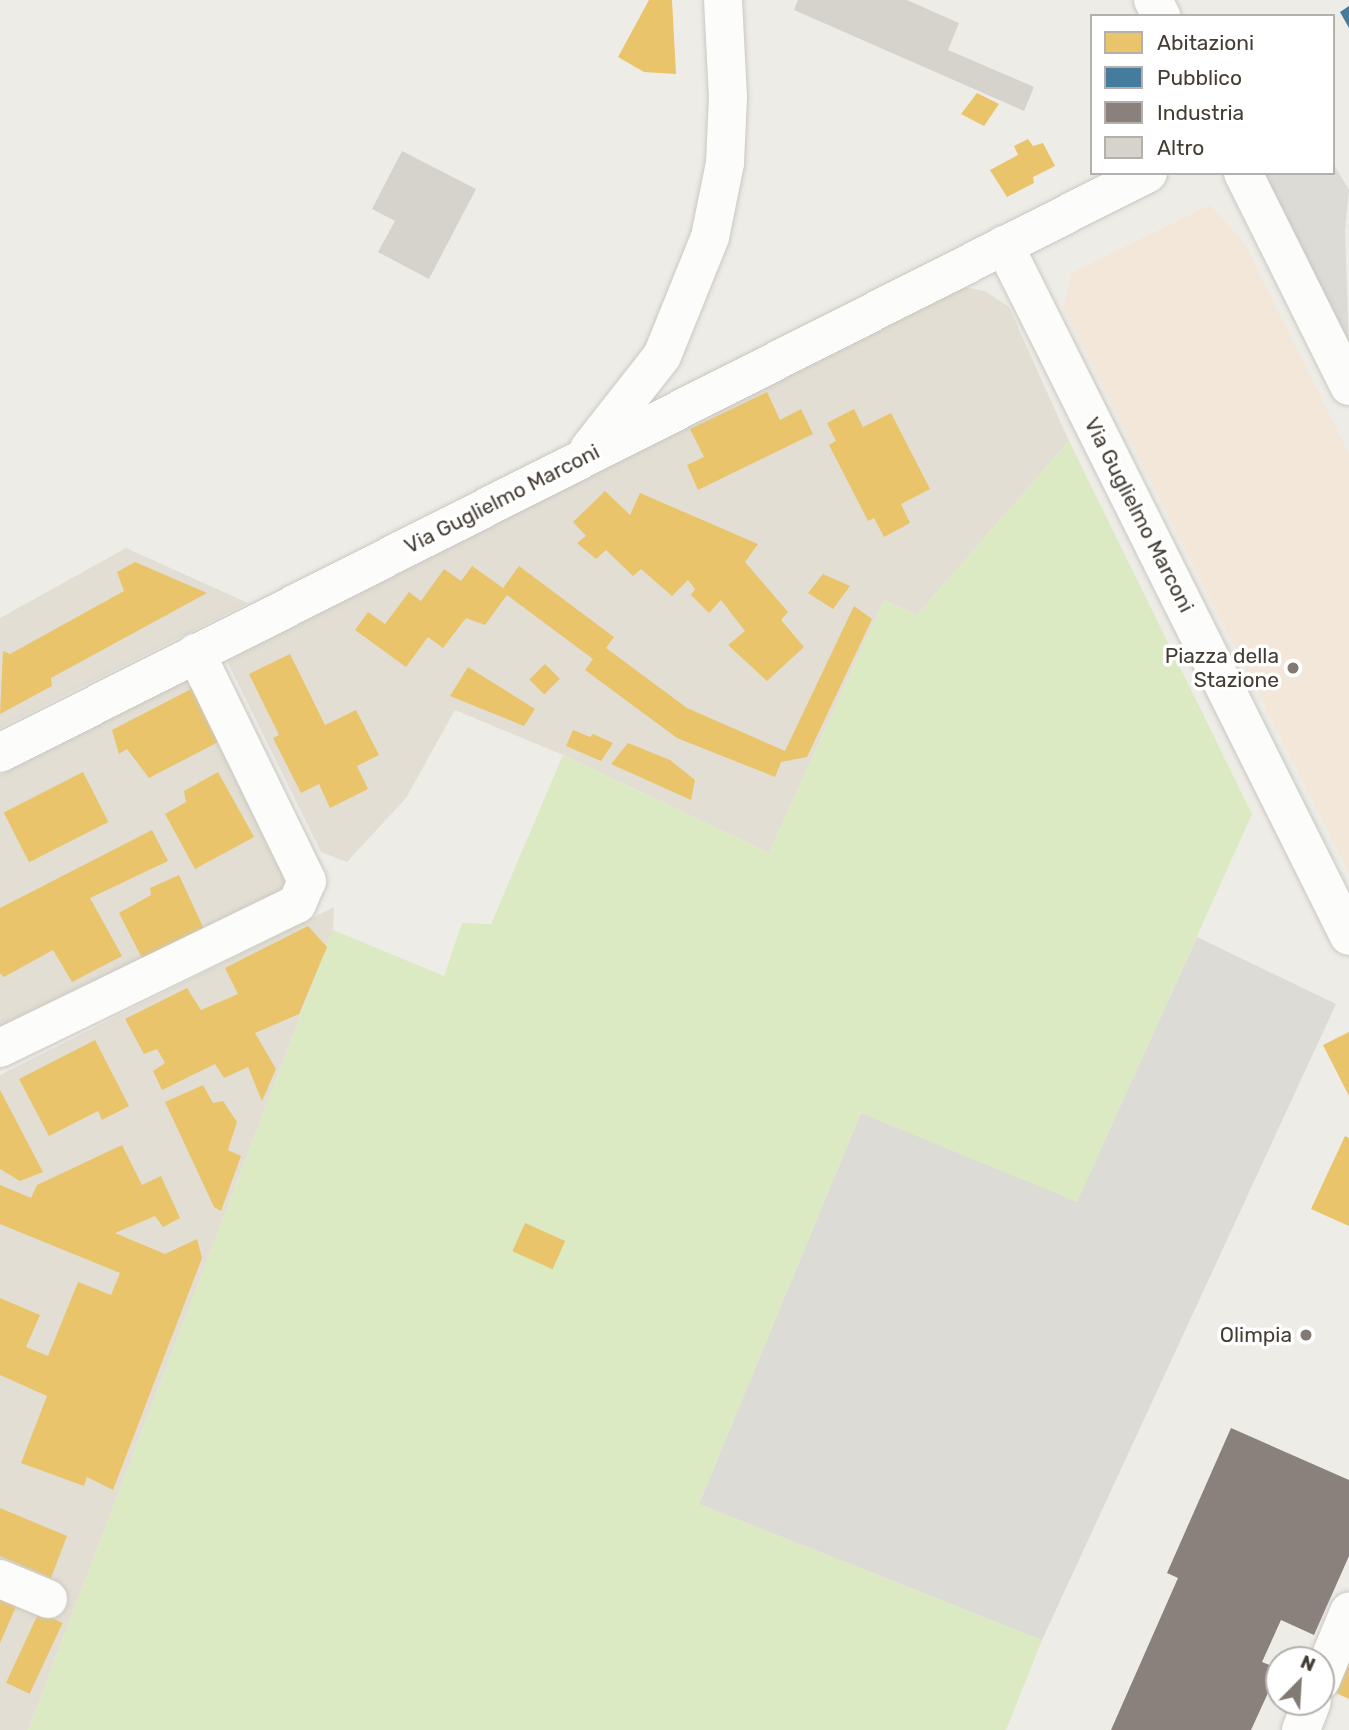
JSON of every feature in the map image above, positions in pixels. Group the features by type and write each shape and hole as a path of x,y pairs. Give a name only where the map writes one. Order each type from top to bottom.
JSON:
{"street":[{"path":"581,459 663,356 702,262 725,163 727,98 723,0"},
{"name":"Via Guglielmo Marconi","path":"0,752 1144,175"},
{"path":"1244,175 1349,386"},
{"name":"Via Guglielmo Marconi","path":"1004,245 1349,936"},
{"path":"0,1048 296,904 307,881 196,653"},
{"path":"0,1579 48,1599"},
{"path":"1335,1646 1349,1612"}],"shaded area":[{"path":"1335,166 1349,190 1345,230 1349,348 1261,175 1335,175"},
{"name":"Piazza della Stazione","path":"1210,205 1245,244 1349,454 1349,873 1063,307 1072,273"},
{"path":"962,287 985,291 1009,307 1069,441 917,615 884,600 769,853 563,755 455,710 406,798 347,862 321,852 227,661"},
{"path":"126,548 248,603 0,728 0,618"},
{"path":"187,680 291,888 0,1033 0,775"},
{"path":"334,907 333,930 28,1730 0,1730 0,1075"},
{"path":"1197,937 1336,1004 1042,1640 699,1504 861,1113 1077,1202"}],"green space":[{"path":"1069,441 1252,814 1077,1203 861,1113 699,1504 1042,1640 1006,1730 28,1730 333,930 444,976 462,923 491,924 563,755 769,853 884,600 917,615"}],"building: Abitazioni":[{"path":"649,0 672,0 676,74 644,72 618,57"},
{"path":"977,93 999,104 984,126 961,114"},
{"path":"1028,139 1033,146 1043,143 1055,166 1033,177 1034,183 1007,197 990,170 1018,155 1014,146"},
{"path":"767,392 780,420 801,409 813,434 698,490 687,465 704,457 690,429"},
{"path":"854,409 863,427 891,413 930,489 901,504 910,523 884,537 874,518 868,521 829,445 836,441 827,423"},
{"path":"605,491 630,515 640,493 758,544 745,562 788,612 781,620 804,647 767,681 728,645 745,631 721,600 709,613 691,595 695,589 688,580 672,596 641,569 633,576 606,550 596,559 577,543 586,536 573,522"},
{"path":"135,562 207,593 51,678 52,686 0,714 3,651 10,654 124,591 117,572"},
{"path":"472,566 503,588 519,566 614,637 606,648 687,708 785,751 854,606 872,619 807,757 781,762 775,777 677,738 585,670 593,659 507,595 485,625 466,618 443,648 428,637 406,667 355,630 368,612 385,624 409,592 421,601 444,569 461,581"},
{"path":"823,574 850,586 833,609 808,593"},
{"path":"290,654 325,725 356,710 379,755 357,766 368,789 330,808 319,784 301,793 273,738 279,735 249,674"},
{"path":"545,664 560,679 544,694 529,680"},
{"path":"468,667 535,709 524,726 450,696"},
{"path":"195,687 222,740 149,778 127,749 119,754 112,730"},
{"path":"573,730 590,737 593,734 613,743 601,761 566,746"},
{"path":"628,743 670,760 695,780 691,800 611,764"},
{"path":"83,772 108,822 29,862 4,812"},
{"path":"218,772 254,837 195,869 165,814 186,802 184,791"},
{"path":"152,830 168,861 90,898 122,956 72,982 53,950 4,977 0,973 0,908"},
{"path":"179,875 209,940 149,972 119,913 151,895 150,888"},
{"path":"308,926 327,947 299,1014 255,1033 276,1069 262,1101 248,1067 224,1078 215,1064 162,1090 153,1071 165,1063 157,1049 144,1054 125,1019 187,988 201,1010 238,994 225,968"},
{"path":"1349,1032 1349,1096 1323,1045"},
{"path":"95,1040 129,1106 102,1120 98,1111 49,1136 19,1079"},
{"path":"203,1085 213,1103 223,1101 237,1122 228,1150 241,1156 221,1211 214,1207 165,1102"},
{"path":"0,1090 43,1172 20,1181 0,1169"},
{"path":"1345,1136 1349,1138 1349,1226 1311,1209"},
{"path":"122,1145 142,1185 161,1176 180,1218 163,1227 155,1216 115,1233 165,1254 197,1239 202,1258 113,1490 87,1477 84,1486 21,1463 47,1396 0,1375 0,1298 40,1315 26,1347 48,1356 78,1282 111,1295 120,1273 0,1224 0,1185 31,1198 37,1185"},
{"path":"525,1223 565,1241 553,1269 512,1251"},
{"path":"0,1508 67,1536 51,1578 0,1556"},
{"path":"0,1594 18,1602 0,1643"},
{"path":"39,1612 63,1623 30,1694 6,1683"},
{"path":"1349,1663 1349,1699 1336,1693"}],"building: Pubblico":[{"path":"1349,6 1349,28 1340,12"}],"building: Industria":[{"path":"1231,1428 1349,1480 1349,1556 1314,1635 1281,1620 1269,1646 1265,1646 1262,1662 1265,1663 1265,1700 1251,1730 1111,1730 1178,1578 1167,1573"}],"building: Altro":[{"path":"798,0 907,0 959,23 948,50 1034,87 1024,111 794,10"},
{"path":"402,151 476,189 429,279 378,252 395,221 372,209"}],"place":[{"name":"Piazza della Stazione","path":"1293,668"},
{"name":"Olimpia","path":"1306,1335"}]}
